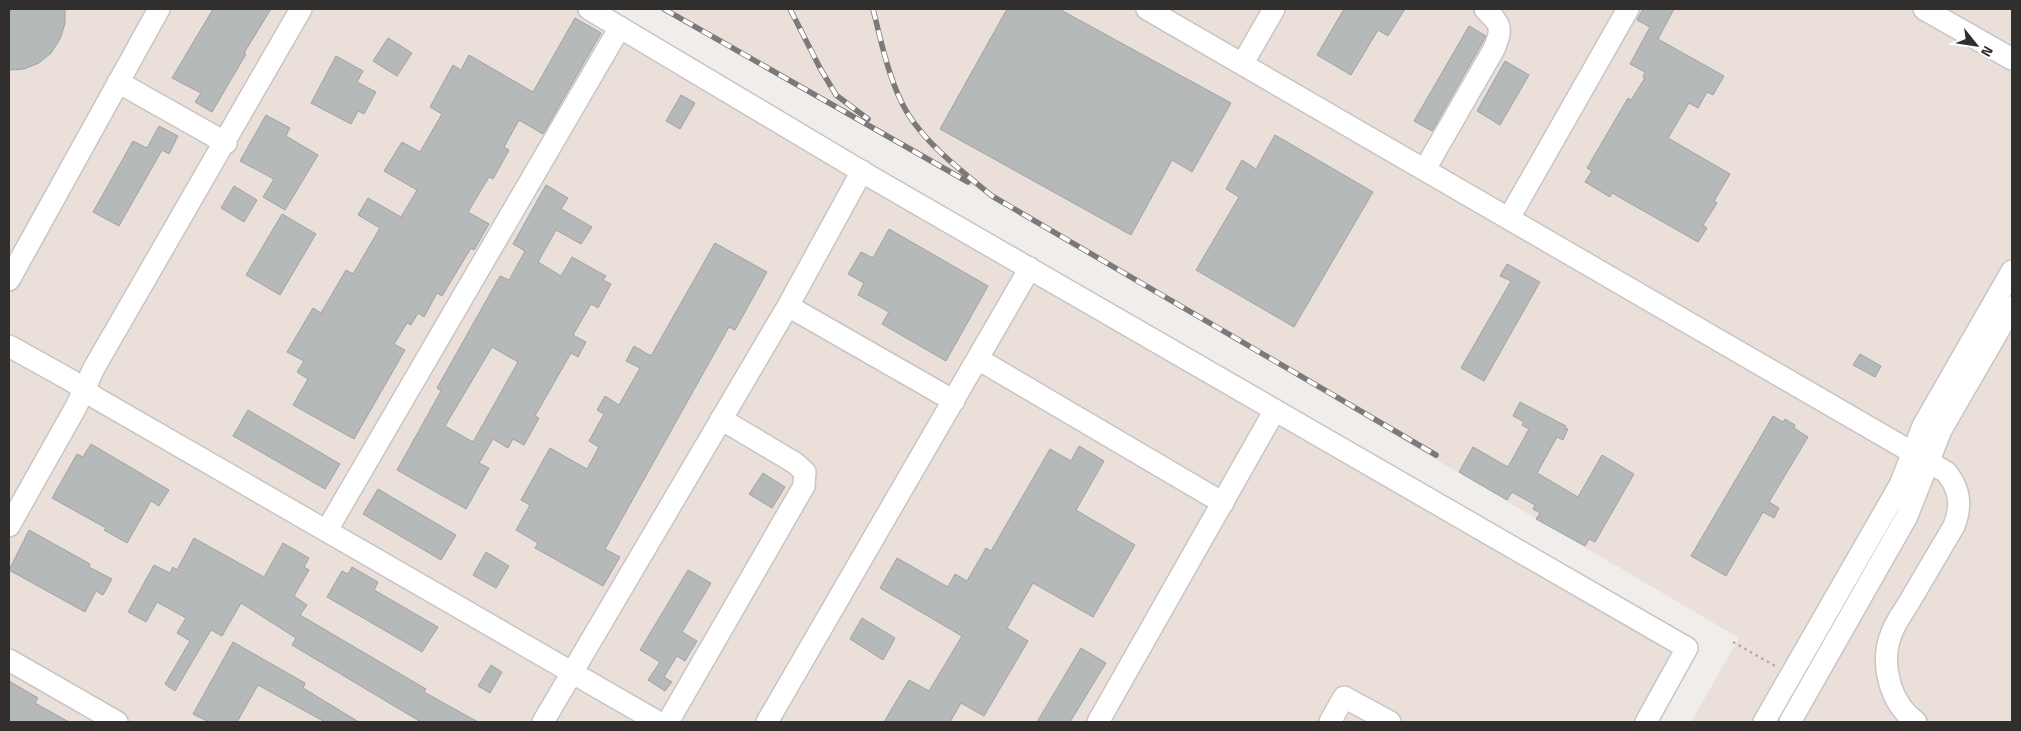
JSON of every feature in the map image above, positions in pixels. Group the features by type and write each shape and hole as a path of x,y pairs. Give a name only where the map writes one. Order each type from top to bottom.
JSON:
{"lane":[{"path":"9,280 159,9"},
{"path":"9,526 76,407 94,368 302,9"},
{"path":"589,9 862,171 1687,648 1646,722"},
{"path":"1147,9 1946,472 1952,479 1959,496 1958,516 1891,633 1886,653 1887,674 1893,693 1902,708 1916,722"},
{"path":"1243,63 1274,9"},
{"path":"1425,170 1494,49 1500,32 1496,20 1485,9"},
{"path":"1509,218 1628,9"},
{"path":"1924,9 2012,59"},
{"path":"327,530 620,27"},
{"path":"118,82 226,143"},
{"path":"544,722 788,306 862,171"},
{"path":"767,722 1030,268"},
{"path":"1790,722 1907,516 1921,457 1923,426 2012,271"},
{"path":"788,306 954,401"},
{"path":"1764,722 1900,485 1941,430 2012,306"},
{"path":"9,346 658,722"},
{"path":"978,359 1223,503"},
{"path":"1098,722 1275,410"},
{"path":"668,722 804,486 805,472 795,462 721,419"},
{"path":"9,660 117,722"},
{"path":"1330,722 1344,696 1390,722"}],"shaded area":[{"path":"9,9 607,9 1699,648 1656,722 9,722"},
{"path":"671,9 2012,9 2012,722 1691,722 1739,638"}],"building":[{"path":"9,9 65,9 65,24 60,39 51,53 39,63 24,69 9,70"},
{"path":"213,9 271,9 244,53 246,54 212,112 195,102 201,93 172,78"},
{"path":"1007,9 1059,9 1231,103 1192,172 1172,160 1131,235 940,129"},
{"path":"1344,9 1405,9 1388,36 1378,30 1351,75 1317,55"},
{"path":"1643,9 1674,9 1658,39 1724,76 1713,95 1707,92 1698,108 1689,103 1668,138 1730,174 1714,201 1717,203 1703,225 1707,228 1698,242 1612,193 1610,197 1585,182 1592,171 1587,168 1628,98 1631,100 1645,78 1643,77 1645,72 1630,64 1650,27 1637,20"},
{"path":"575,18 601,33 543,134 519,120 504,147 509,150 493,179 489,177 468,212 489,224 474,250 471,248 442,296 437,293 424,317 418,313 411,325 407,323 394,344 405,350 354,439 293,405 308,379 297,372 304,361 287,352 313,308 321,313 346,270 353,274 380,228 358,215 368,198 401,217 417,190 384,171 402,142 420,152 442,114 430,107 453,65 461,70 469,55 533,92"},
{"path":"1469,26 1486,36 1432,131 1414,121"},
{"path":"388,38 412,53 397,76 373,61"},
{"path":"336,56 363,71 357,82 376,92 364,114 358,111 351,124 311,103"},
{"path":"1505,61 1529,75 1500,125 1477,111"},
{"path":"681,95 695,103 680,129 666,121"},
{"path":"266,115 290,128 286,136 318,155 285,210 263,197 274,179 240,161"},
{"path":"159,126 178,136 169,154 162,150 119,226 93,212 133,141 147,148"},
{"path":"1275,135 1373,192 1294,327 1196,270 1239,197 1226,189 1242,160 1256,169"},
{"path":"546,185 568,198 561,209 592,227 581,244 556,230 538,262 561,276 572,257 606,276 603,280 611,284 598,308 591,304 573,335 586,342 578,357 571,353 535,416 539,418 524,445 513,439 508,448 493,439 479,463 489,468 466,509 397,470 441,391 437,388 500,276 509,280 525,251 513,244","holes":["492,347 518,362 473,442 445,426"]},
{"path":"234,186 257,200 244,222 221,208"},
{"path":"282,214 316,234 280,295 246,275"},
{"path":"889,229 988,286 946,361 882,324 889,312 858,295 864,283 848,274 861,252 873,258"},
{"path":"715,243 767,272 735,330 729,327 605,549 620,557 603,586 535,548 538,543 516,530 530,505 521,500 550,448 587,469 599,447 589,441 604,414 597,410 605,396 619,405 640,368 626,361 634,346 651,356"},
{"path":"1507,264 1540,282 1484,381 1461,368 1511,281 1500,276"},
{"path":"1860,354 1881,366 1875,377 1853,365"},
{"path":"1520,402 1566,426 1565,428 1568,429 1563,440 1557,437 1537,473 1578,497 1602,455 1634,474 1595,542 1589,539 1585,546 1536,519 1540,513 1533,509 1535,505 1512,492 1507,500 1459,472 1473,447 1508,467 1529,429 1522,425 1524,422 1513,416"},
{"path":"248,410 340,464 325,489 233,436"},
{"path":"1773,416 1783,422 1785,419 1795,425 1794,428 1808,437 1769,502 1779,508 1774,518 1763,512 1726,576 1691,556"},
{"path":"91,444 169,490 159,506 151,501 127,543 104,530 106,528 52,498 77,454 83,457"},
{"path":"1079,446 1104,461 1076,510 1135,545 1093,617 1033,583 1007,628 1028,641 984,716 961,703 950,722 884,722 909,680 929,691 962,636 880,588 897,558 948,587 955,574 967,581 986,548 991,551 1050,449 1071,461"},
{"path":"763,473 785,487 772,508 749,494"},
{"path":"378,489 456,535 441,560 363,514"},
{"path":"29,530 90,564 89,567 112,579 103,595 96,591 85,612 9,570"},
{"path":"194,538 264,577 283,543 309,558 304,567 309,570 294,596 307,605 300,615 426,689 424,692 478,722 421,722 292,645 296,638 241,603 222,636 211,630 175,691 165,684 190,641 177,633 186,618 157,602 146,622 128,612 154,565 170,573 173,567 177,570"},
{"path":"486,552 509,566 496,588 473,575"},
{"path":"352,567 378,582 374,590 438,627 422,652 327,597 342,571 348,574"},
{"path":"688,570 711,583 682,632 697,641 685,661 677,656 664,677 672,682 665,691 648,680 660,662 640,650"},
{"path":"862,618 895,638 883,660 850,639"},
{"path":"233,642 305,683 303,688 359,722 325,722 258,685 237,722 209,722 193,714"},
{"path":"1081,648 1106,663 1070,722 1037,722"},
{"path":"491,665 502,672 490,693 478,686"},
{"path":"9,681 38,698 35,703 69,722 9,722"}],"railway":[{"path":"664,9 968,182"},
{"path":"790,9 836,95 868,119"},
{"path":"873,9 891,76 908,114 936,148 992,196 1436,455"}]}
